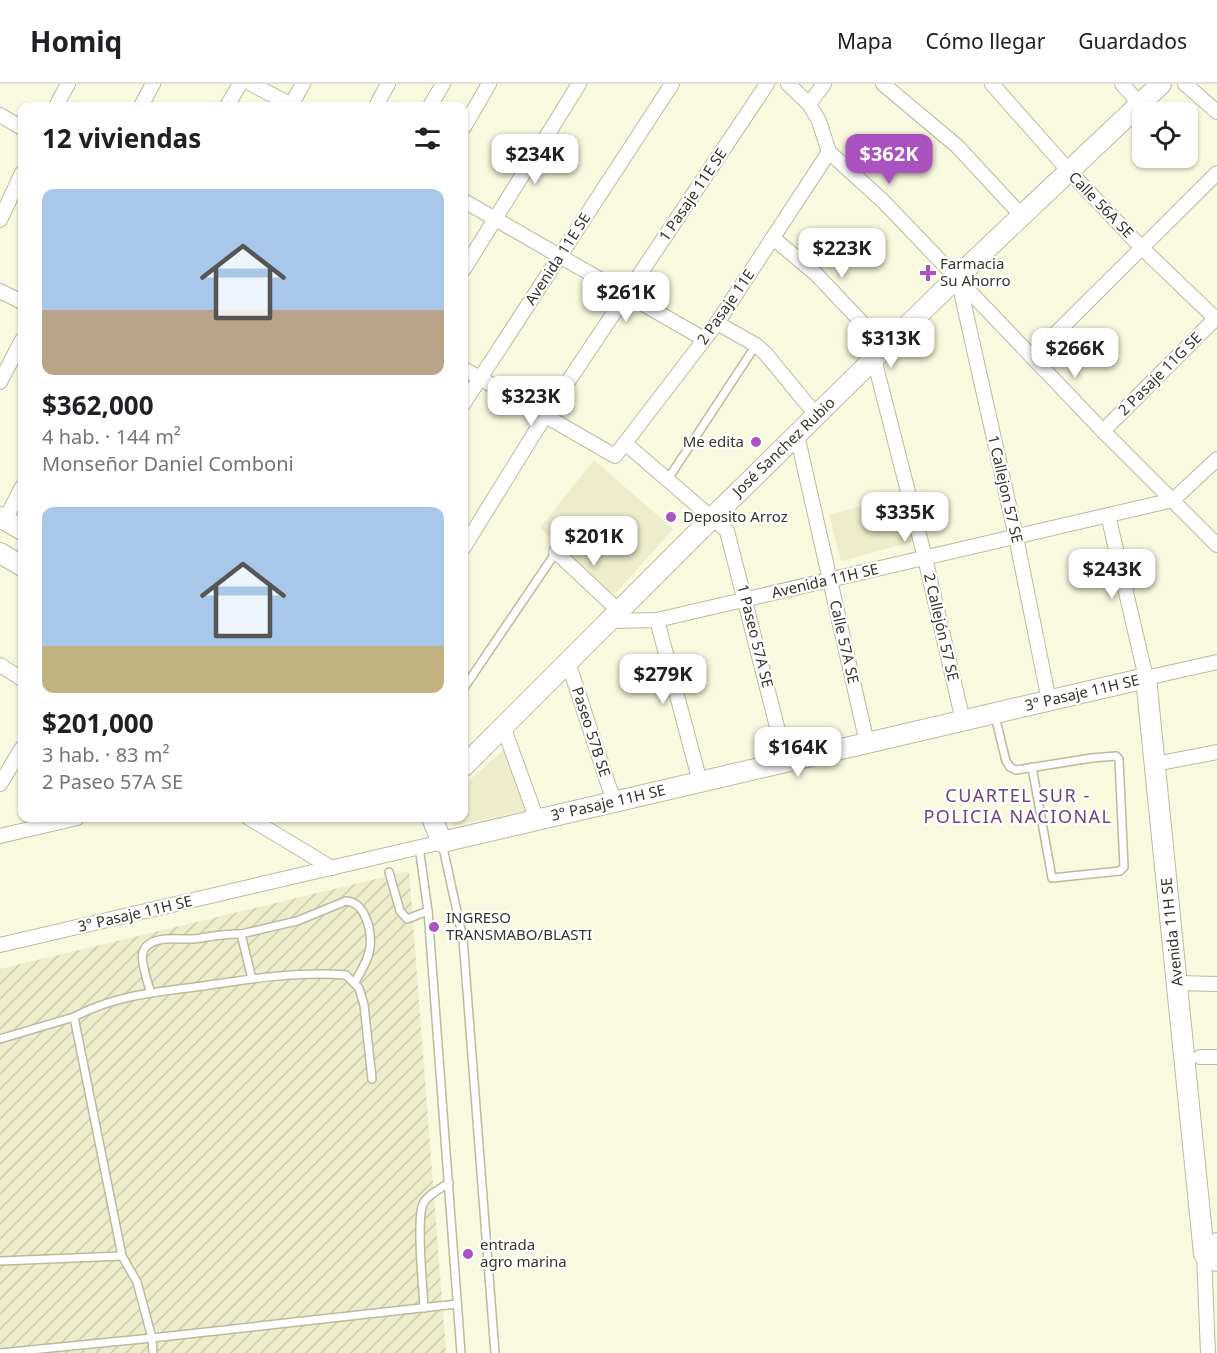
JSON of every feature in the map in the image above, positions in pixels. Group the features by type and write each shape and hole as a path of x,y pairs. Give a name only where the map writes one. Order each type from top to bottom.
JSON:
{"street":[{"path":"58,102 68,84"},
{"path":"143,102 153,84"},
{"path":"229,102 240,84"},
{"path":"251,84 285,102"},
{"path":"294,102 303,84"},
{"path":"378,102 388,84"},
{"path":"432,102 443,84"},
{"path":"468,120 489,84"},
{"path":"468,263 579,84"},
{"name":"Avenida 11E SE","path":"468,396 672,84"},
{"name":"1 Pasaje 11E SE","path":"468,541 545,416 766,84"},
{"path":"788,84 808,104 819,121 829,152 884,202 1103,431 1216,543"},
{"path":"808,104 824,84"},
{"path":"883,84 957,146 1022,216"},
{"name":"Calle 56A SE","path":"992,84 1069,171 1142,248 1216,319"},
{"path":"1122,84 1138,102"},
{"name":"José Sanchez Rubio","path":"1142,102 1161,84"},
{"path":"1185,84 1217,112"},
{"name":"José Sanchez Rubio","path":"468,762 957,277 1132,112"},
{"path":"0,115 18,126"},
{"name":"2 Pasaje 11E","path":"545,416 615,456 717,323 829,152"},
{"path":"1032,357 1217,173"},
{"path":"0,220 18,182"},
{"path":"468,203 704,339"},
{"name":"2 Callejón 57 SE","path":"773,238 816,274 880,354 963,721"},
{"name":"1 Callejon 57 SE","path":"957,277 1016,537 1049,701"},
{"path":"0,291 18,300"},
{"name":"2 Pasaje 11G SE","path":"1103,431 1216,319"},
{"path":"717,323 756,345 765,353 817,416"},
{"path":"1,380 18,348"},
{"path":"468,371 545,416"},
{"name":"Calle 57A SE","path":"797,435 867,743"},
{"name":"1 Paseo 57A SE","path":"626,444 727,531 786,762"},
{"name":"Avenida 11H SE","path":"615,616 657,620 1173,500 1217,459"},
{"path":"18,493 2,518 18,528"},
{"name":"Avenida 11H SE","path":"1108,515 1146,678 1178,983 1212,1253 1208,1353"},
{"path":"556,552 615,616"},
{"path":"0,553 18,564"},
{"path":"657,620 700,782"},
{"name":"Paseo 57B SE","path":"568,662 614,802"},
{"name":"3° Pasaje 11H SE","path":"0,945 1217,662"},
{"path":"0,665 18,676"},
{"path":"503,726 537,820"},
{"path":"1155,764 1217,752"},
{"path":"0,784 18,755"},
{"path":"0,836 60,822"},
{"path":"256,822 332,868"},
{"path":"434,822 442,842"},
{"path":"1178,983 1217,984"},
{"path":"1200,1057 1217,1057"}],"lane":[{"path":"668,479 756,345"},
{"path":"468,682 556,552"},
{"path":"995,713 1003,752 1010,767 1016,770 1032,767 1092,758 1116,756 1119,759 1124,867 1120,871 1052,878 1032,767"},
{"path":"442,842 463,939 495,1353"},
{"path":"419,846 428,911 461,1353"},
{"path":"389,872 403,916 407,919 428,911"},
{"path":"151,993 141,956 144,949 155,942 192,939 223,933 241,934 297,921 346,901 353,902 362,909 368,926 370,948 366,962 355,982"},
{"path":"241,934 252,979"},
{"path":"0,1039 74,1017 96,1005 151,993 252,979 346,975 359,988 364,1005 372,1079"},
{"path":"74,1017 122,1256 137,1282 152,1338 153,1353"},
{"path":"424,1308 420,1233 422,1206 427,1198 448,1183"},
{"path":"0,1261 122,1256"},
{"path":"0,1353 457,1304"}],"shaded area":[{"path":"594,460 673,529 614,595 540,528"},
{"path":"905,494 915,541 841,561 829,515"},
{"path":"507,747 529,810 454,826 453,822 468,822 468,781"},
{"path":"409,871 446,1353 0,1353 0,969"}],"place":[{"name":"Farmacia Su Ahorro","path":"928,273"},
{"name":"Me edita","path":"756,442"},
{"name":"Deposito Arroz","path":"671,517"},
{"name":"INGRESO TRANSMABO/BLASTI","path":"434,927"},
{"name":"entrada agro marina","path":"468,1254"}],"district":[{"name":"CUARTEL SUR - POLICIA NACIONAL","path":"1018,806"}]}
